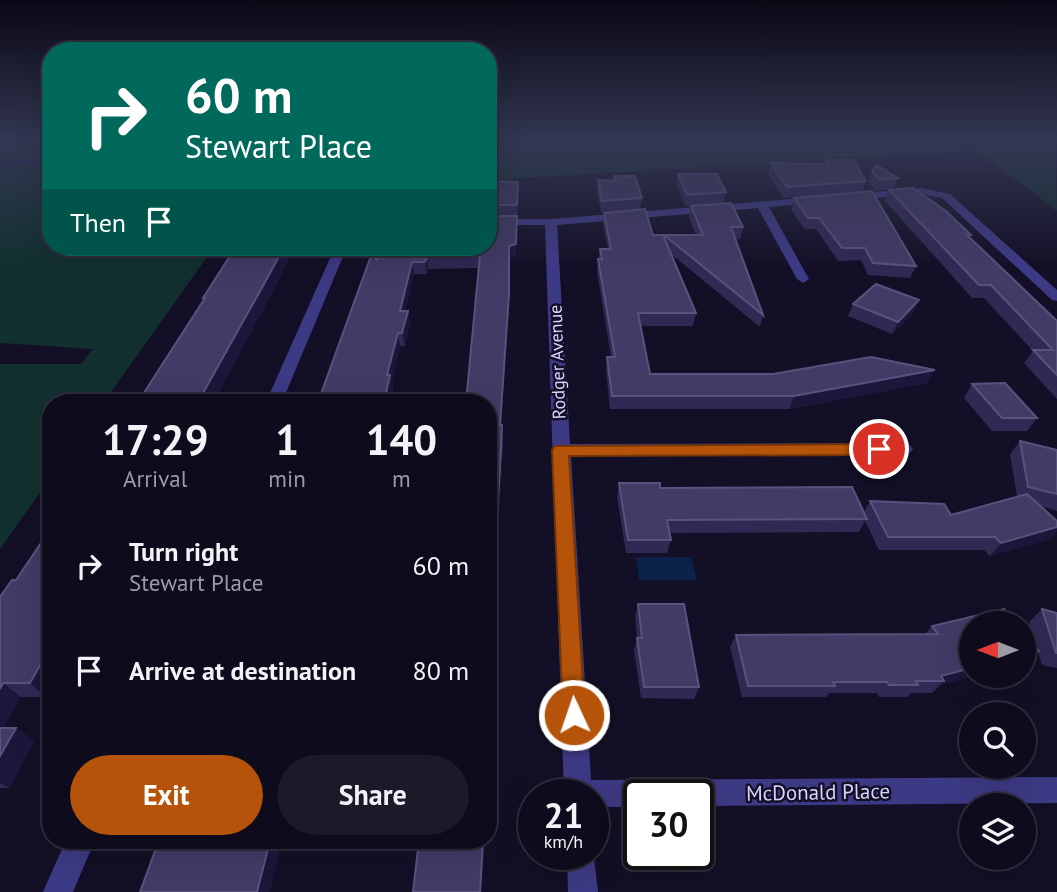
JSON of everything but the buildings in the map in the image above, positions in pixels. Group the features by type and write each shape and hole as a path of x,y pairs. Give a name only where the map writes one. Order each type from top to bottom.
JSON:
{"street":[{"path":"845,197 915,191 938,193 953,200 1057,297"},
{"path":"497,222 551,222 831,199"},
{"path":"762,205 803,279"},
{"name":"Rodger Avenue","path":"551,222 577,779"},
{"path":"277,394 337,256"},
{"path":"560,450 904,449"},
{"name":"McDonald Place","path":"609,794 1057,790"},
{"path":"58,892 77,849"},
{"path":"582,870 583,892"}],"green space":[{"path":"0,184 42,184 42,256 208,256 110,394 42,394 42,490 0,549 0,364 81,364 93,349 0,343"},
{"path":"1021,184 1056,184 1057,211"}],"water":[{"path":"636,557 691,557 697,580 639,580"}],"route":[{"path":"574,715 560,450 879,449"}]}
